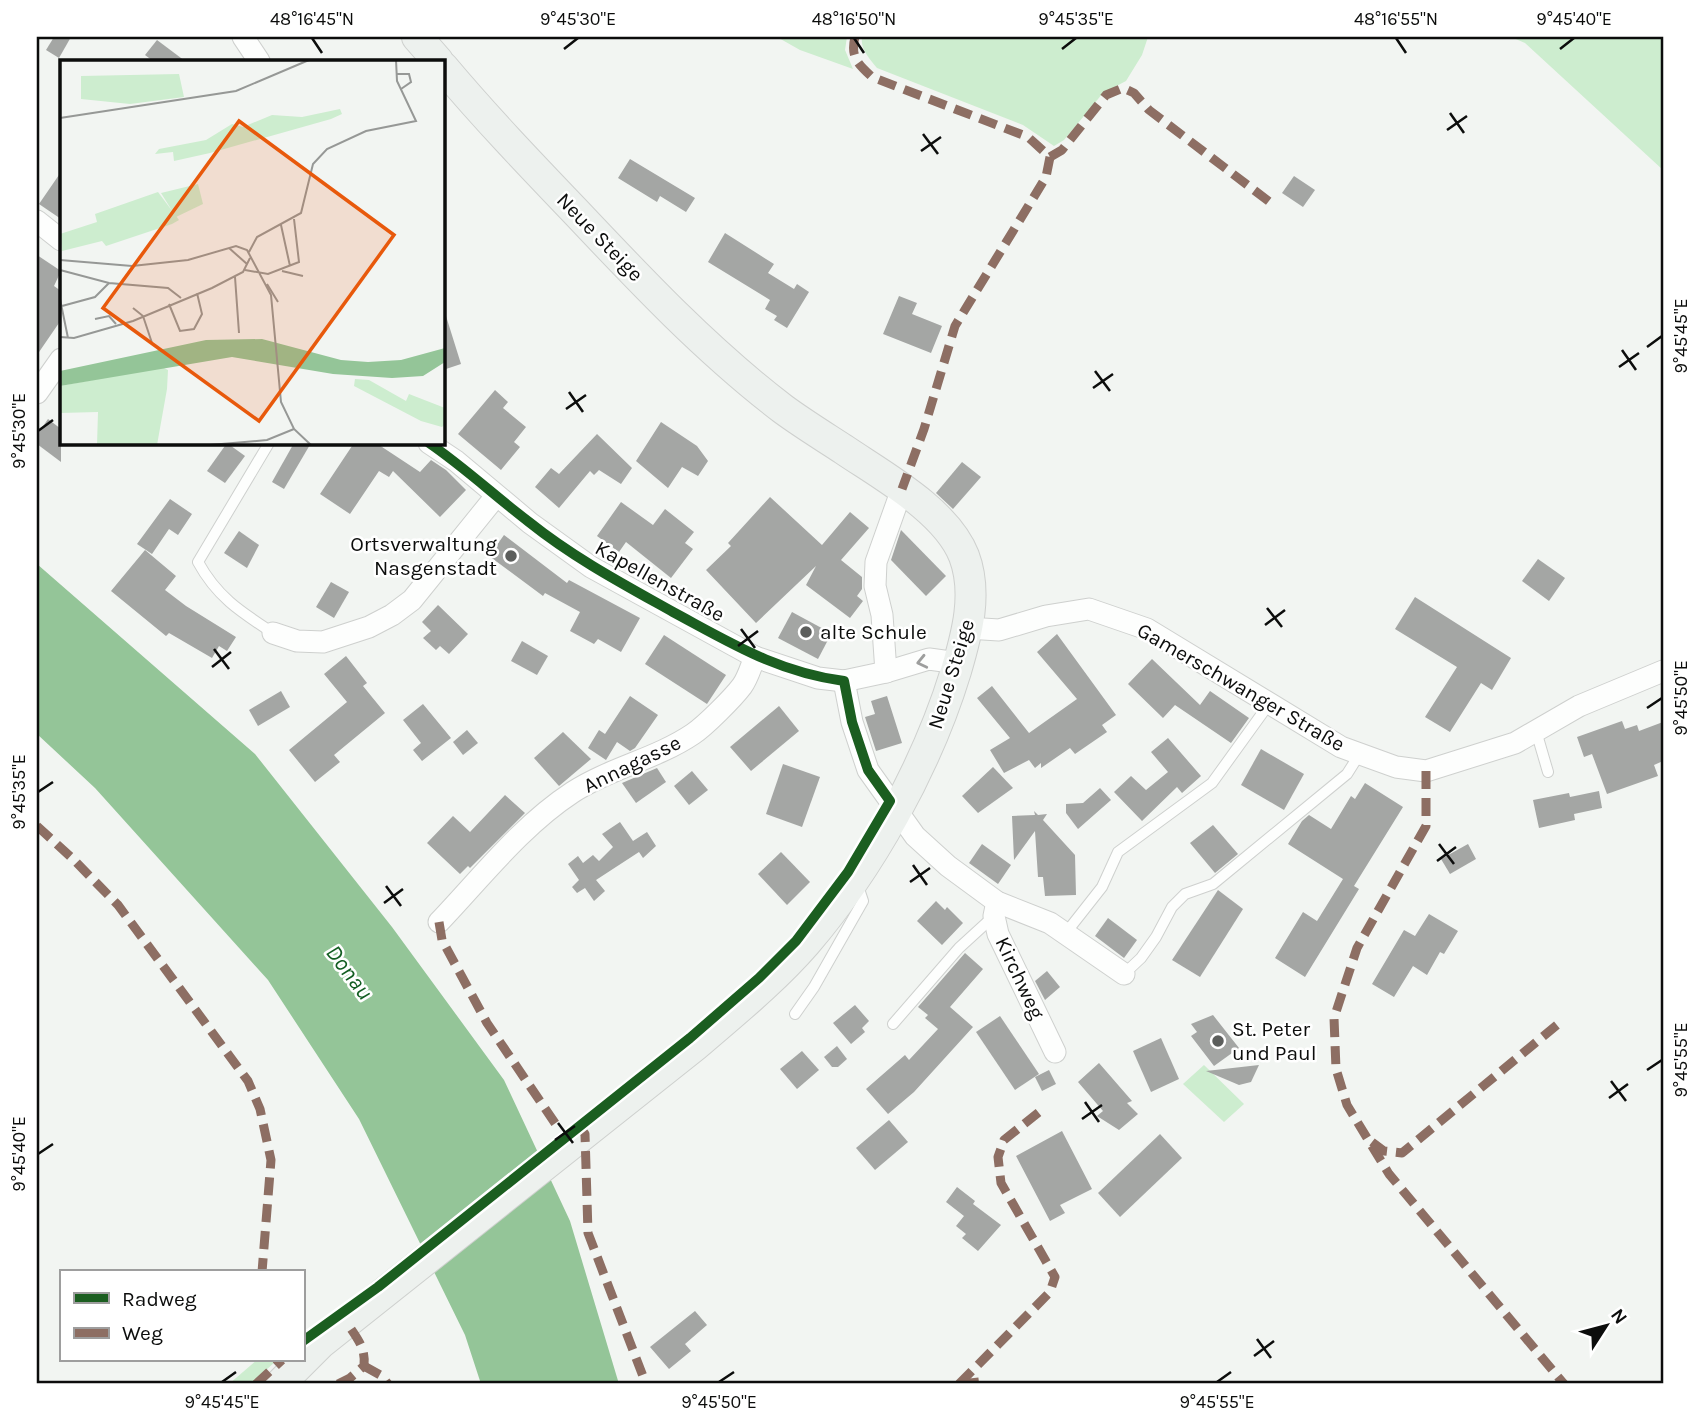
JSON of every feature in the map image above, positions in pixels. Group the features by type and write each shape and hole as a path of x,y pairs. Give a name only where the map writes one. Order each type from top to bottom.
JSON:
{"main road":[{"path":"416,37 437,60"},
{"name":"Neue Steige","path":"304,1360 321,1343 562,1153 751,998 804,945 855,877 918,771 944,709 967,628 970,580 963,554 947,529 902,489 783,409 656,297 487,118 444,68"},
{"name":"Neue Steige","path":"281,1384 302,1362"}],"street":[{"path":"243,37 258,60"},
{"path":"37,221 60,239"},
{"path":"37,393 60,360"},
{"name":"Kapellenstraße","path":"430,444 591,567 755,657 817,678 844,681 929,659 958,663"},
{"path":"886,672 882,615 875,586 876,562 902,489"},
{"path":"273,634 297,641 323,642 369,627 392,615 412,600 496,496"},
{"name":"Gamerschwanger Straße","path":"967,628 999,630 1046,616 1089,609 1147,629 1340,747 1396,766 1426,771 1515,743 1579,706 1663,671"},
{"name":"Annagasse","path":"439,922 510,847 572,793 608,773 694,734 743,685 755,657"},
{"path":"844,681 852,722 868,770 896,811"},
{"name":"Kirchweg","path":"896,811 915,836 995,909 1050,923 1124,974"},
{"name":"Kirchweg","path":"995,909 998,934 1055,1052"}],"lane":[{"path":"268,444 198,562 208,580 228,603 273,634"},
{"path":"1065,934 1102,887 1118,852 1212,783 1269,704"},
{"path":"1536,731 1548,772"},
{"path":"1124,974 1140,958 1156,937 1172,907 1185,894 1213,884 1239,864 1347,774 1359,755"},
{"path":"794,1014 814,987 863,901 855,877"},
{"path":"893,1024 995,909"}],"shaded area":[{"path":"777,37 847,37 845,50 853,69 800,50"},
{"path":"862,37 1148,37 1142,55 1126,81 1103,93 1064,140 1054,146 1023,125 877,68 864,50"},
{"path":"1511,37 1663,37 1663,170 1525,43"},
{"path":"1204,1065 1244,1104 1224,1122 1183,1084"},
{"path":"255,1362 275,1362 251,1384 229,1384"}],"water":[{"name":"Donau","path":"37,564 255,754 392,927 504,1080 570,1221 619,1384 481,1384 465,1335 359,1119 268,980 95,788 37,734"}],"building":[{"path":"54,37 71,37 59,58 46,50"},
{"path":"157,40 184,60 152,60 145,55"},
{"path":"630,159 695,198 686,212 660,196 657,202 618,178"},
{"path":"60,173 60,218 39,204"},
{"path":"1294,176 1315,190 1303,207 1282,193"},
{"path":"725,233 774,264 768,273 794,289 797,284 809,292 787,328 774,320 777,316 765,309 770,300 708,262"},
{"path":"37,255 60,270 54,286 60,290 60,321 37,355"},
{"path":"899,296 917,303 912,314 942,326 931,353 883,334"},
{"path":"444,316 446,316 461,364 444,370"},
{"path":"495,390 508,402 503,408 526,427 514,442 520,447 501,470 458,434"},
{"path":"48,419 60,428 61,462 37,444 37,435"},
{"path":"661,422 697,446 708,461 698,476 682,467 668,488 636,461"},
{"path":"597,434 632,468 621,484 599,470 594,475 590,471 559,508 535,487 551,468 559,474"},
{"path":"226,444 245,456 225,483 207,471"},
{"path":"293,444 310,444 284,489 272,482"},
{"path":"353,444 378,444 420,472 431,460 446,470 466,490 440,517 393,471 389,477 379,471 350,514 320,494"},
{"path":"962,462 981,477 953,509 936,493"},
{"path":"770,497 822,545 850,512 869,528 841,560 862,577 862,589 857,596 863,601 850,618 806,585 816,566 756,623 706,570 731,546 728,543"},
{"path":"170,499 192,514 178,535 169,529 152,554 137,544"},
{"path":"621,502 653,525 665,509 694,532 685,543 693,549 671,578 626,542 619,552 597,536"},
{"path":"901,530 946,576 926,596 891,560"},
{"path":"239,531 259,545 247,568 224,553"},
{"path":"504,535 567,583 569,580 640,618 621,652 598,639 594,644 570,631 580,612 545,593 543,596 489,556"},
{"path":"145,550 176,576 165,590 236,637 227,651 219,646 212,658 169,633 166,636 111,591"},
{"path":"1538,559 1565,578 1549,601 1522,581"},
{"path":"331,582 349,592 334,618 316,607"},
{"path":"1415,597 1511,658 1492,690 1481,683 1450,732 1425,717 1457,667 1395,629"},
{"path":"438,605 468,634 449,654 440,646 436,650 423,638 431,631 422,622"},
{"name":"alte Schule","path":"792,612 829,632 829,638 818,659 778,638"},
{"path":"1057,634 1116,715 1102,725 1107,732 1075,754 1070,748 1041,768 1041,763 1035,768 1029,760 1004,773 990,750 1010,738 977,698 992,686 1029,733 1077,699 1037,652"},
{"path":"664,635 726,675 707,704 645,664"},
{"path":"522,641 548,656 537,675 511,661"},
{"path":"346,656 367,683 363,686 385,713 334,755 340,762 315,782 289,750 347,702 324,674"},
{"path":"1152,659 1200,705 1210,691 1249,718 1231,743 1175,705 1163,718 1128,684"},
{"path":"281,691 290,707 258,726 249,710"},
{"path":"630,696 658,715 635,748 630,751 617,742 606,760 588,748 599,730 605,734"},
{"path":"887,696 902,743 876,751 865,717 875,714 871,701"},
{"path":"423,704 451,738 422,761 413,750 421,743 403,720"},
{"path":"779,706 799,731 751,771 730,747"},
{"path":"1622,721 1625,729 1637,725 1639,731 1663,722 1663,761 1654,765 1658,776 1607,794 1592,754 1584,757 1577,737"},
{"path":"467,730 478,743 463,755 453,742"},
{"path":"563,732 591,759 559,786 534,758"},
{"path":"1168,738 1201,776 1182,793 1177,787 1142,821 1114,792 1131,776 1146,790 1168,772 1151,752"},
{"path":"1261,749 1304,774 1284,810 1241,785"},
{"path":"783,764 820,777 802,827 766,814"},
{"path":"993,767 1013,788 978,813 962,796"},
{"path":"657,768 666,782 636,803 622,783"},
{"path":"692,771 708,790 689,805 674,786"},
{"path":"1365,783 1403,807 1354,886 1359,889 1305,977 1275,958 1303,912 1317,921 1343,879 1288,844 1302,821 1309,815 1331,829 1351,796 1355,799"},
{"path":"1100,788 1111,800 1078,829 1066,813 1066,804 1083,803"},
{"path":"1599,791 1602,808 1574,814 1575,820 1539,828 1533,800"},
{"path":"505,795 525,813 470,868 468,866 460,874 427,843 453,816 470,832"},
{"path":"1034,811 1038,815 1047,814 1043,820 1075,855 1076,895 1045,896 1043,877 1038,877 1035,831 1014,860 1012,816 1035,815"},
{"path":"620,822 633,841 647,832 656,846 643,858 639,852 596,880 605,891 594,901 585,888 577,893 572,887 579,880 568,864 578,856 583,863 593,855 599,861 613,847 602,834"},
{"path":"1213,825 1238,854 1215,873 1190,843"},
{"path":"982,844 1011,865 998,884 969,863"},
{"path":"1468,844 1476,859 1450,874 1441,859"},
{"path":"781,852 810,882 787,905 758,874"},
{"path":"1218,890 1243,909 1200,977 1172,960"},
{"path":"936,901 945,910 947,907 963,923 942,945 917,921"},
{"path":"1429,914 1458,931 1444,954 1440,952 1427,975 1413,966 1394,997 1372,984 1404,930 1415,936"},
{"path":"1108,918 1137,940 1124,958 1095,936"},
{"path":"965,953 983,969 950,1007 973,1027 914,1092 888,1114 866,1089 905,1055 909,1060 938,1029 925,1018 928,1015 918,1007"},
{"path":"1047,971 1060,987 1045,1000 1035,981"},
{"path":"855,1005 869,1021 862,1028 865,1032 851,1044 833,1023"},
{"path":"1213,1015 1239,1048 1214,1066 1191,1036 1197,1032 1191,1024"},
{"path":"1000,1016 1039,1074 1015,1090 976,1032"},
{"path":"1161,1038 1179,1079 1151,1092 1133,1051"},
{"path":"837,1046 847,1059 838,1067 832,1067 824,1057"},
{"path":"802,1051 819,1070 797,1089 780,1069"},
{"path":"1099,1063 1132,1101 1127,1103 1138,1114 1119,1130 1097,1116 1103,1111 1078,1082"},
{"path":"1259,1065 1251,1082 1239,1085 1206,1071"},
{"path":"1049,1070 1056,1084 1042,1091 1035,1077"},
{"path":"889,1120 908,1142 875,1170 856,1148"},
{"path":"1062,1131 1092,1189 1060,1205 1065,1213 1050,1221 1016,1156"},
{"path":"1160,1134 1182,1158 1120,1217 1098,1193"},
{"path":"957,1187 975,1201 973,1204 1001,1225 978,1251 962,1238 966,1234 956,1226 964,1216 946,1202"},
{"path":"695,1311 707,1325 685,1344 691,1351 669,1369 650,1347"}],"marked path":[{"path":"855,37 856,60 872,77 1028,137 1050,157 1046,177 955,326 924,429 902,489"},
{"path":"1050,157 1062,150 1106,95 1123,88 1134,93 1149,110 1271,203"},
{"path":"1426,771 1426,826 1357,948 1334,1018 1336,1069 1347,1105 1389,1174 1564,1384"},
{"path":"37,826 118,905 248,1081 260,1109 271,1160 262,1270"},
{"path":"439,922 442,940 487,1023 559,1129"},
{"path":"1372,1142 1384,1151 1402,1153 1557,1025"},
{"path":"959,1384 1050,1292 1055,1277 1001,1183 998,1157 1004,1140 1039,1112"},
{"path":"579,1126 585,1134 588,1233 646,1384"},
{"path":"338,1384 364,1366 362,1348 347,1323"},
{"path":"256,1384 280,1362"},
{"path":"364,1366 382,1376 388,1384"},
{"path":"961,1384 984,1384"}],"cycle path":[{"path":"304,1340 378,1287 690,1038 759,978 796,941 848,872 890,801 868,770 852,722 844,681 797,671 755,655 617,581 546,535 430,444"}],"place":[{"name":"Ortsverwaltung Nasgenstadt","path":"511,556"},
{"name":"alte Schule","path":"806,632"},
{"name":"St. Peter und Paul","path":"1218,1041"}]}
